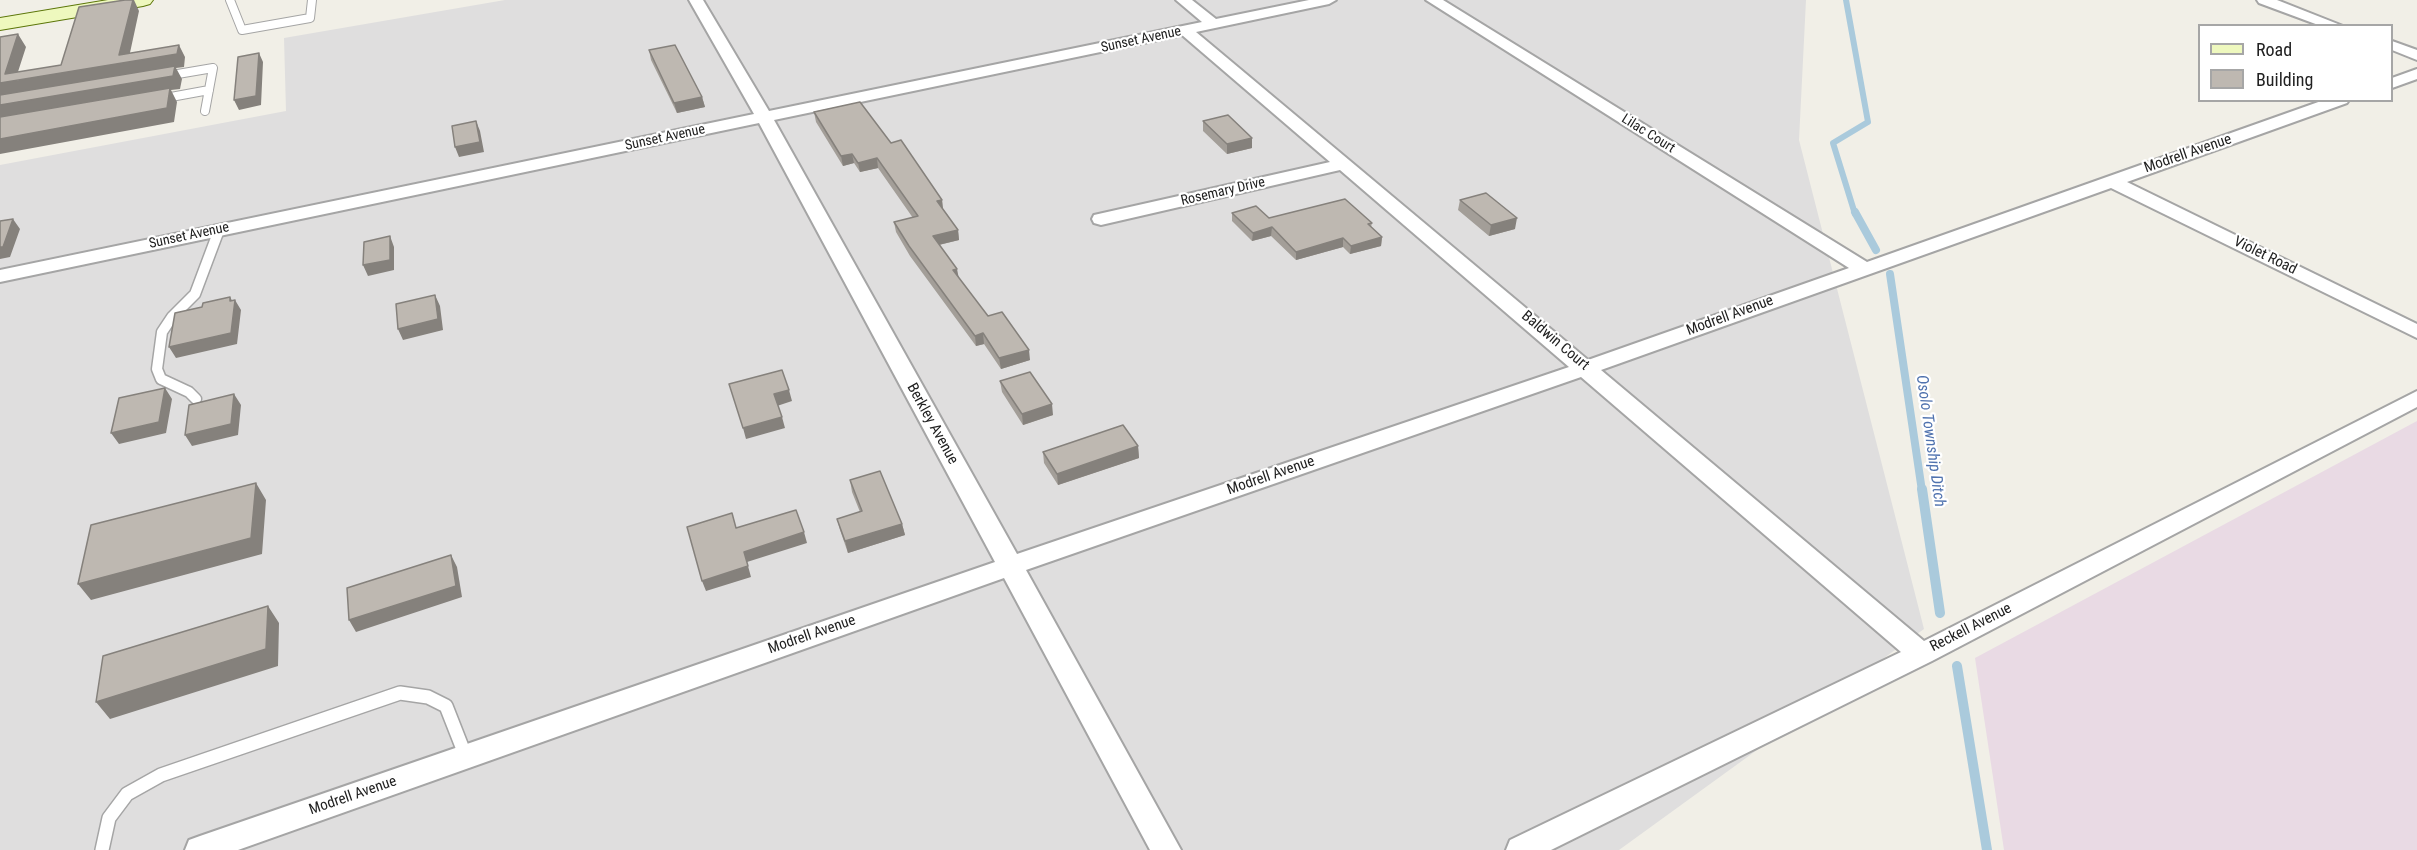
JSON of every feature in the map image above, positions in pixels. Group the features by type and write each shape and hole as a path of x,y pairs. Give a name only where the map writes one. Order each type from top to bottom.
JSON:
{"main road":[{"path":"0,24 143,0"}],"street":[{"name":"Berkley Avenue","path":"696,0 764,117 1166,850"},
{"path":"1183,0 1213,24"},
{"name":"Sunset Avenue","path":"0,276 1186,32 1213,24 1329,0"},
{"name":"Lilac Court","path":"1433,0 1863,268"},
{"path":"2264,0 2330,24"},
{"name":"Baldwin Court","path":"1186,32 1922,654"},
{"path":"2393,46 2417,55"},
{"path":"2393,82 2417,74"},
{"name":"Modrell Avenue","path":"200,850 1010,566 1586,368 2336,102"},
{"name":"Rosemary Drive","path":"1101,219 1344,164"},
{"name":"Violet Road","path":"2112,181 2417,332"},
{"name":"Reckell Avenue","path":"1521,850 1922,654 2417,398"}],"lane":[{"path":"231,0 242,30 310,18 312,0"},
{"path":"154,78 213,68 205,111"},
{"path":"151,100 209,90"},
{"path":"196,399 189,392 161,379 157,369 162,332 172,317 195,294 219,230"},
{"path":"102,850 109,818 127,794 161,775 400,693 428,697 446,706 466,757"}],"shaded area":[{"path":"505,0 1806,0 1799,140 1924,629 1619,850 0,850 0,165 286,111 284,38"},
{"path":"2417,421 2417,850 2004,850 1975,658"}],"building":[{"path":"133,0 119,55 179,45 177,54 0,83 0,37 18,34 5,74 61,65 79,7"},
{"path":"675,45 702,97 674,103 649,50"},
{"path":"259,53 256,96 234,100 238,57"},
{"path":"175,66 173,76 0,105 0,95"},
{"path":"170,88 167,108 0,139 0,117"},
{"path":"860,102 891,143 901,140 942,200 937,201 958,230 933,236 957,269 953,270 988,316 1002,312 1029,350 999,358 983,333 975,336 894,222 918,216 877,158 858,163 852,154 841,156 814,112"},
{"path":"1228,115 1252,138 1227,144 1203,121"},
{"path":"476,121 480,142 455,147 452,126"},
{"path":"1486,193 1517,218 1491,225 1460,200"},
{"path":"1345,199 1372,223 1368,224 1382,237 1351,246 1343,238 1296,252 1272,227 1253,233 1232,213 1256,206 1269,218"},
{"path":"13,219 3,247 0,247 0,221"},
{"path":"390,236 390,260 363,265 364,242"},
{"path":"435,295 438,319 398,329 396,304"},
{"path":"230,297 230,301 235,300 231,333 169,347 175,313"},
{"path":"782,370 789,390 774,394 782,417 743,428 729,384"},
{"path":"1030,372 1052,404 1022,414 1000,381"},
{"path":"165,388 159,422 111,433 119,398"},
{"path":"234,394 231,424 185,435 189,405"},
{"path":"1123,425 1138,446 1057,474 1043,452"},
{"path":"880,471 902,524 845,541 837,519 862,511 850,480"},
{"path":"256,483 251,538 78,584 91,525"},
{"path":"796,510 804,532 744,552 748,566 702,581 687,527 732,513 736,528"},
{"path":"451,555 456,586 349,620 347,588"},
{"path":"268,606 266,649 96,702 103,656"}],"waterway":[{"name":"Osolo Township Ditch","path":"1846,0 1868,122 1833,143 1855,214"},
{"name":"Osolo Township Ditch","path":"1855,212 1876,250"},
{"name":"Osolo Township Ditch","path":"1890,274 1922,491"},
{"name":"Osolo Township Ditch","path":"1922,489 1940,613"},
{"name":"Osolo Township Ditch","path":"1957,666 1987,850"}]}
